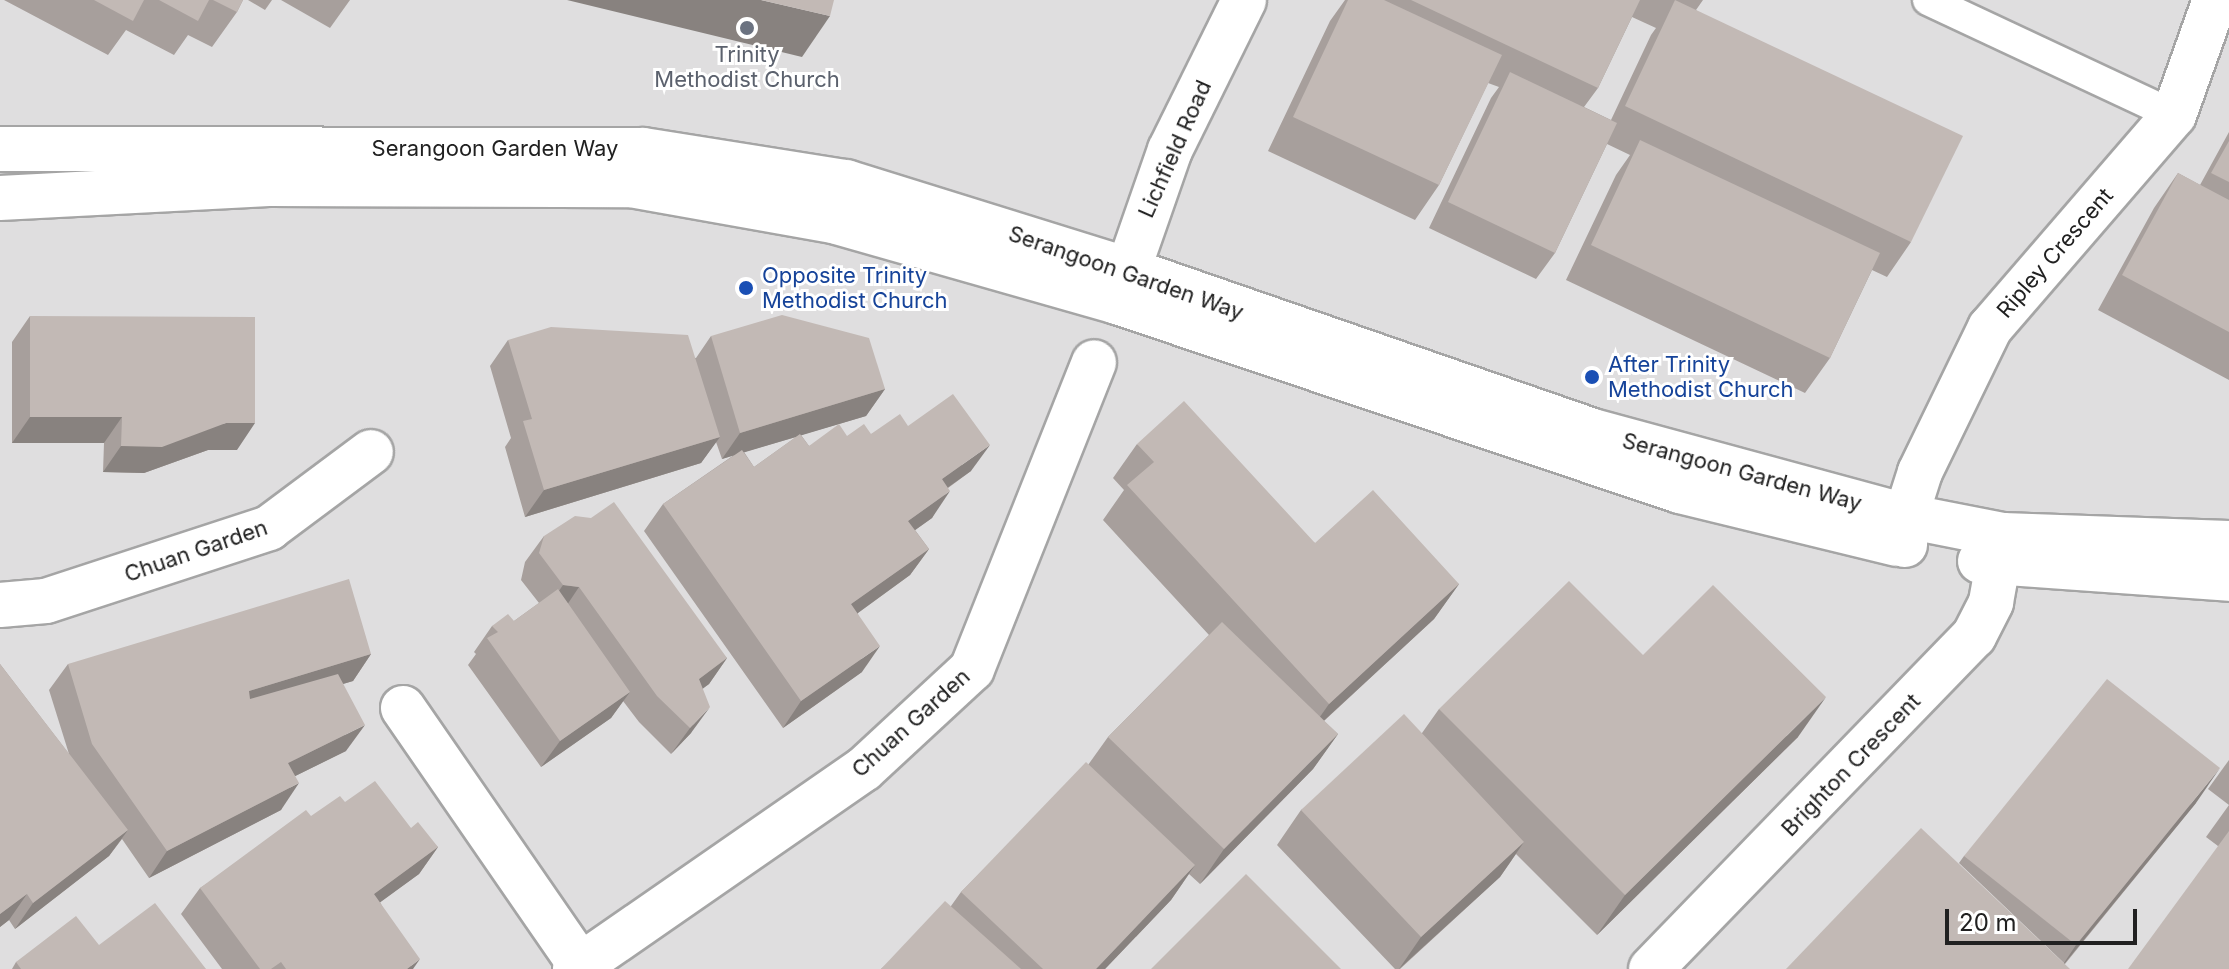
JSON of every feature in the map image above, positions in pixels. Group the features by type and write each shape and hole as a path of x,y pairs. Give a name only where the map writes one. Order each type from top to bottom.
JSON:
{"street":[{"name":"Lichfield Road","path":"1122,286 1170,150 1244,0"},
{"name":"Ripley Crescent","path":"1906,530 1920,472 1990,328 2174,115 2215,0"},
{"name":"Serangoon Garden Way","path":"0,149 643,150 846,182 1680,491 2002,550 2229,579"},
{"name":"Serangoon Garden Way","path":"0,198 269,184 630,185 837,222 1122,286"},
{"name":"Chuan Garden","path":"403,708 577,967 864,769 972,669 1094,362"},
{"name":"Chuan Garden","path":"0,605 46,601 269,528 371,452"},
{"name":"Serangoon Garden Way","path":"2002,550 2229,543"},
{"name":"Brighton Crescent","path":"1651,969 1974,636 2002,550"}],"lane":[{"path":"1928,0 2174,115"}],"shaded area":[{"path":"0,0 2229,0 2229,969 0,969"}],"building":[{"path":"94,0 144,0 133,21"},
{"path":"159,0 209,0 198,21"},
{"path":"213,0 243,0 237,12"},
{"path":"761,0 834,0 830,16"},
{"path":"1348,0 1384,0 1502,55 1439,185 1293,117"},
{"path":"1411,0 1640,0 1598,88"},
{"path":"1675,0 1963,136 1911,242 1625,106"},
{"path":"1510,72 1617,123 1555,253 1448,202"},
{"path":"1640,140 1880,253 1830,358 1591,245"},
{"path":"2229,141 2229,182 2211,173"},
{"path":"2178,173 2229,200 2229,332 2122,275"},
{"path":"782,315 869,338 885,389 740,433 711,336"},
{"path":"30,316 255,317 255,423 226,423 162,447 121,446 122,417 30,417"},
{"path":"551,327 688,335 720,437 544,490 523,421 532,419 508,340"},
{"path":"953,394 990,445 942,479 950,491 908,521 929,549 851,604 880,646 801,701 663,504 742,450 754,467 800,434 809,446 839,424 847,436 864,424 871,434 900,414 908,426"},
{"path":"1184,401 1315,543 1373,490 1459,584 1329,704 1127,485 1154,462 1137,444"},
{"path":"614,502 727,658 699,679 710,707 690,728 657,696 579,587 563,585 539,553 544,536 575,516 591,518"},
{"path":"349,579 371,654 249,691 250,699 338,674 365,725 288,763 299,783 167,851 92,744 68,664"},
{"path":"1569,581 1643,655 1713,585 1826,697 1625,895 1439,709"},
{"path":"558,589 630,692 560,741 487,638 498,632 492,626 508,614 514,621"},
{"path":"1222,622 1338,734 1224,849 1108,737"},
{"path":"0,664 128,830 33,903 27,894 0,914"},
{"path":"2107,679 2220,768 2076,945 1964,856"},
{"path":"1404,714 1524,842 1421,937 1301,810"},
{"path":"1086,762 1195,865 1096,969 1043,969 961,892"},
{"path":"375,781 411,828 418,822 438,847 374,894 420,959 407,969 286,969 281,962 271,969 260,969 200,888 306,810 311,816 340,796 345,802"},
{"path":"1921,828 2070,969 1786,969"},
{"path":"2229,831 2229,969 2128,969"},
{"path":"1246,874 1341,969 1151,969"},
{"path":"945,901 1021,969 881,969"},
{"path":"155,903 206,969 21,969 16,962 76,916 99,945"}],"place":[{"name":"Trinity Methodist Church","path":"747,28"},
{"name":"Opposite Trinity Methodist Church","path":"746,288"},
{"name":"After Trinity Methodist Church","path":"1592,377"}]}
